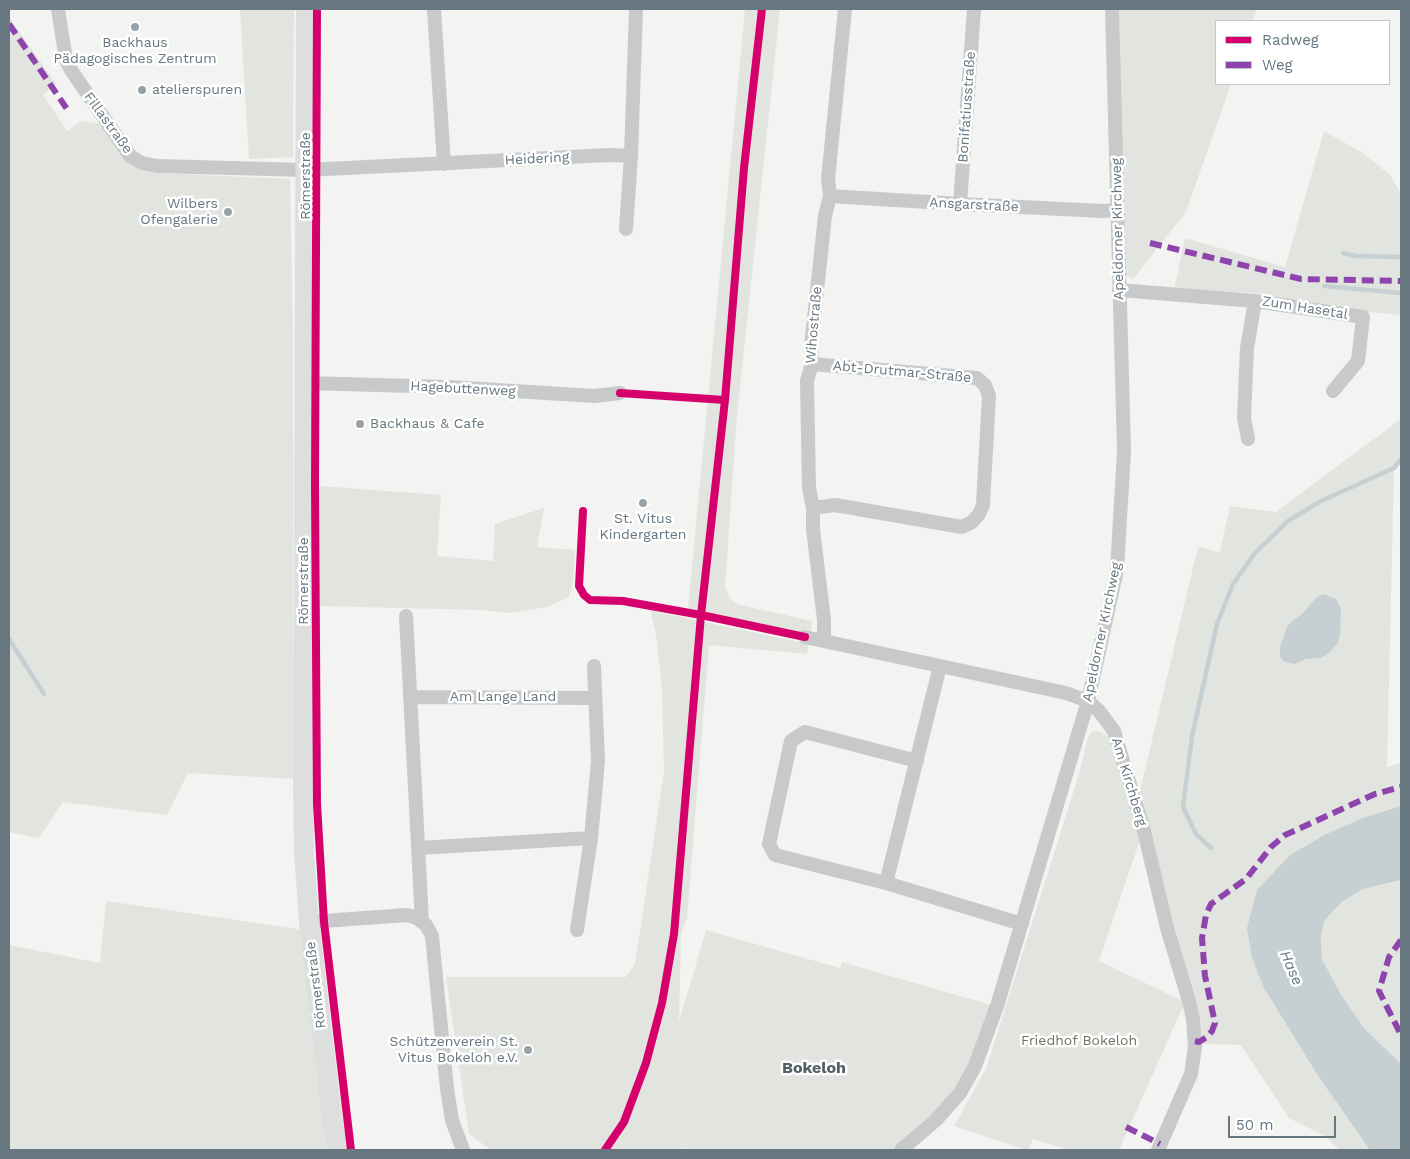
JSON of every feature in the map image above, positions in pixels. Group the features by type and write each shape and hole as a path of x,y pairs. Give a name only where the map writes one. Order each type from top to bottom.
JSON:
{"street":[{"name":"Fillastraße","path":"58,9 66,60 70,70 130,156 142,163 157,166 306,170"},
{"name":"Römerstraße","path":"306,9 304,852 308,922 332,1118 338,1150"},
{"path":"434,9 444,164"},
{"path":"626,229 636,9"},
{"name":"Wihostraße","path":"824,641 824,620 813,529 813,508 809,488 807,381 812,364 812,346 825,216 830,196 828,179 845,9"},
{"name":"Bonifatiusstraße","path":"960,204 974,9"},
{"name":"Apeldorner Kirchweg","path":"901,1150 936,1120 954,1100 975,1066 997,1006 1088,701 1116,570 1124,451 1112,9"},
{"name":"Heidering","path":"306,170 610,155 630,156"},
{"name":"Ansgarstraße","path":"830,196 960,204 1117,210"},
{"name":"Zum Hasetal","path":"1119,290 1255,301 1362,317 1358,361 1333,391"},
{"name":"Zum Hasetal","path":"1248,439 1244,418 1246,358 1255,301"},
{"name":"Abt-Drutmar-Straße","path":"812,364 976,378 985,386 989,396 983,505 979,514 972,522 962,527 835,505 813,508"},
{"name":"Hagebuttenweg","path":"305,384 449,387 594,396 620,393"},
{"path":"406,616 422,922"},
{"name":"Am Kirchberg","path":"805,638 1066,693 1088,701 1099,711 1114,731 1144,831 1167,928 1193,1019 1195,1047 1191,1074 1158,1150"},
{"path":"577,930 591,838 598,761 594,666"},
{"path":"886,883 940,666"},
{"name":"Am Lange Land","path":"410,697 595,698"},
{"path":"917,761 805,732 791,741 768,844 775,855 886,883 1022,924"},
{"path":"418,848 591,838"},
{"path":"308,922 407,915 417,918 426,925 432,936 447,1089 452,1120 463,1150"}],"green space":[{"path":"240,9 294,9 293,157 249,159"},
{"path":"745,9 780,9 737,416 725,587 729,597 736,604 812,621 811,635 688,608"},
{"path":"1119,9 1257,9 1253,20 1215,20 1215,85 1231,85 1186,212 1133,279 1124,274"},
{"path":"9,17 56,84 43,95 67,131 81,121 102,124 140,169 155,173 290,179 293,335 295,779 188,773 167,815 63,802 39,838 9,832"},
{"path":"1324,131 1361,152 1390,175 1401,194 1401,315 1369,312 1363,317 1256,293 1174,290 1185,238 1285,267"},
{"path":"1401,419 1401,459 1394,468 1387,767 1401,763 1401,806 1365,817 1324,835 1290,855 1264,988 1318,1076 1370,1150 1340,1150 1323,1135 1289,1118 1241,1045 1203,1044 1200,1025 1171,920 1140,791 1198,547 1220,552 1230,506 1276,512"},
{"path":"319,486 441,495 437,556 493,561 495,524 544,508 537,547 575,550 573,583 569,597 547,607 509,613 481,610 320,606"},
{"path":"652,611 809,644 807,654 709,645 687,918 681,934 679,1022 706,930 840,968 842,962 991,1005 972,1057 955,1090 933,1116 894,1150 688,1150 682,1147 680,1150 491,1150 469,1134 446,977 626,977 635,964 664,772 662,688"},
{"name":"Friedhof Bokeloh","path":"1098,731 1105,734 1113,742 1141,837 1099,961 1185,1002 1119,1150 1069,1150 1033,1139 1029,1150 1026,1150 954,1126 986,1069 1079,774 1088,737 1092,732"},
{"path":"1401,880 1401,1064 1364,1028 1340,993 1322,959 1321,938 1324,921 1342,902 1363,889"},
{"path":"106,901 305,930 331,1150 9,1150 9,945 100,963"}],"water":[{"path":"1323,594 1336,599 1341,608 1338,643 1321,658 1306,659 1295,664 1285,662 1280,657 1280,647 1287,627 1317,597"},
{"name":"Hase","path":"1401,806 1401,880 1363,889 1342,902 1324,921 1321,938 1322,959 1340,993 1364,1028 1401,1064 1401,1150 1370,1150 1318,1076 1264,988 1252,958 1247,928 1257,890 1290,855 1324,835 1365,817"}],"waterway":[{"path":"1343,253 1356,256 1401,257"},
{"path":"1324,286 1401,293"},
{"path":"1211,848 1196,834 1183,807 1192,736 1217,624 1233,584 1255,553 1288,521 1319,502 1394,468 1401,459"},
{"path":"9,639 44,694"}],"marked path":[{"path":"9,24 67,109"},
{"path":"1150,243 1301,279 1401,281"},
{"path":"1195,1041 1199,1042 1207,1037 1215,1023 1205,976 1202,938 1206,915 1211,904 1246,879 1271,847 1285,835 1375,794 1401,787"},
{"path":"1401,940 1389,957 1379,991 1401,1035"},
{"path":"1126,1127 1160,1144"}],"cycle path":[{"path":"317,9 315,485 317,804 324,922 351,1150"},
{"path":"605,1150 624,1122 646,1063 662,1003 674,934 701,615 725,400 744,168 762,9"},
{"path":"620,393 725,400"},
{"path":"583,511 579,586 584,595 590,600 623,601 805,637"}],"place":[{"name":"Backhaus Pädagogisches Zentrum","path":"135,27"},
{"name":"atelierspuren","path":"142,90"},
{"name":"Wilbers Ofengalerie","path":"228,212"},
{"name":"Backhaus & Cafe","path":"360,424"},
{"name":"St. Vitus Kindergarten","path":"643,503"},
{"name":"Schützenverein St. Vitus Bokeloh e.V.","path":"528,1050"}],"district":[{"name":"Bokeloh","path":"814,1068"}]}
